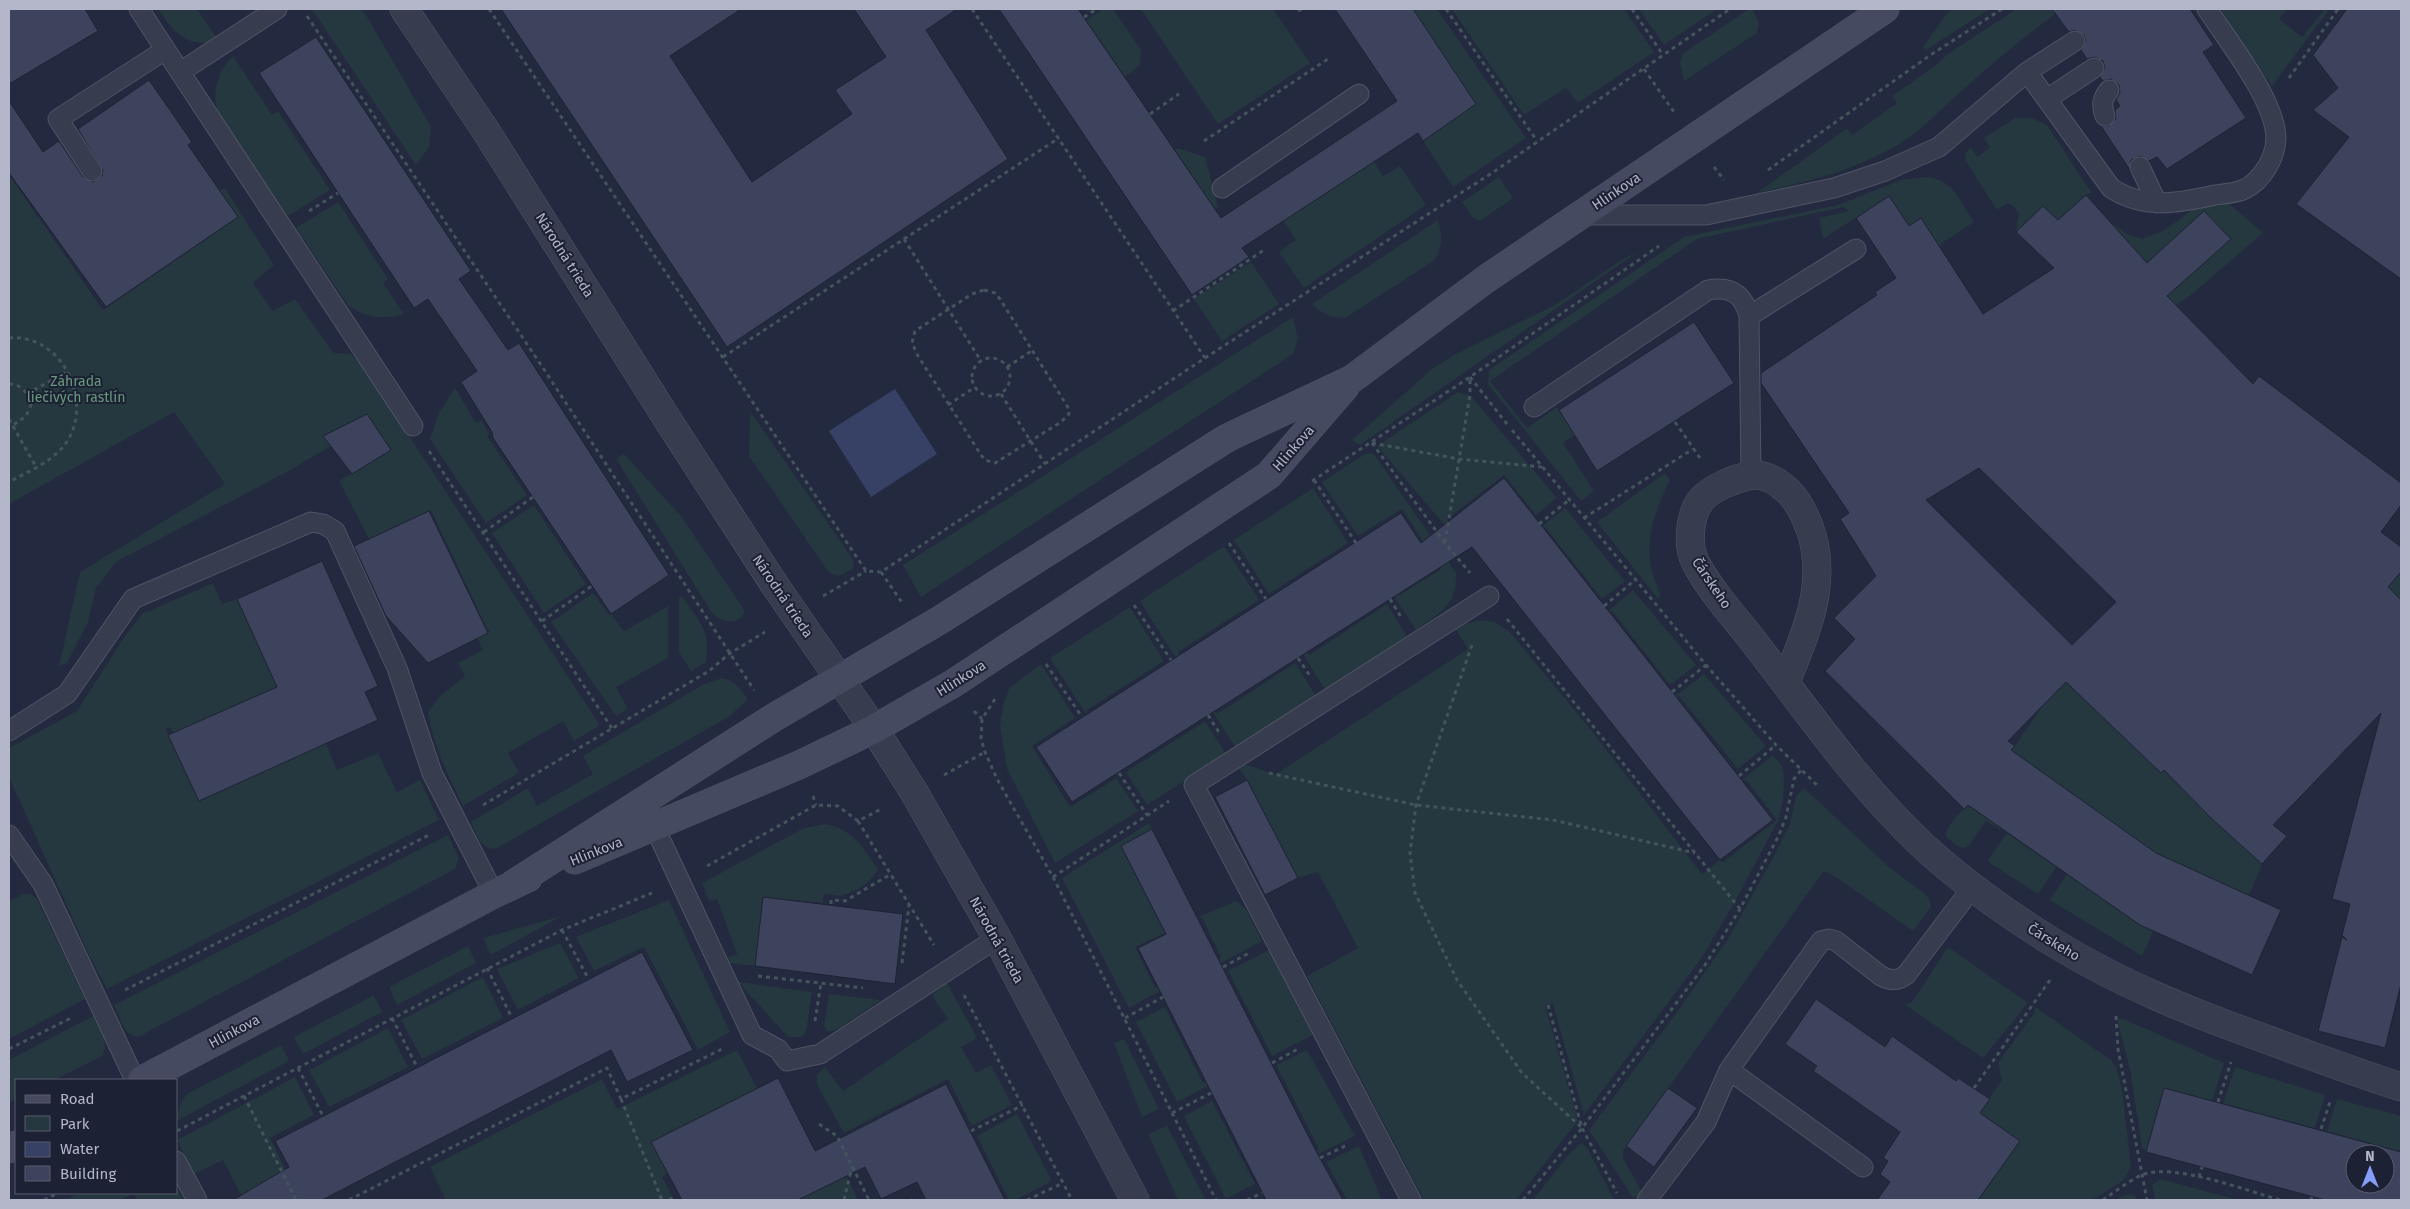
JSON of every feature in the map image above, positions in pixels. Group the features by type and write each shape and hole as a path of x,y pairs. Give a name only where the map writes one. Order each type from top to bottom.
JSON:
{"main road":[{"name":"Hlinkova","path":"144,1079 503,889 773,718 940,620 1227,438 1352,379 1486,278 1885,9"},
{"name":"Hlinkova","path":"503,889 655,828 790,769 874,730 954,683 1269,475 1352,379"}],"street":[{"name":"Národná trieda","path":"404,9 486,131 676,433 914,792 998,938 1135,1200"},
{"path":"1751,475 1772,478 1788,491 1800,506 1816,549 1818,574 1814,603 1807,628 1786,682"},
{"name":"Čárskeho","path":"1751,475 1723,486 1702,499 1694,514 1690,529 1692,554 1708,582 1786,682 1830,743 1882,804 1922,844 1972,888 2054,943 2124,982 2240,1030 2345,1069 2401,1087"}],"lane":[{"path":"139,9 413,426"},
{"path":"180,72 277,9"},
{"path":"2027,72 2112,188 2125,198 2157,203 2184,201 2244,190 2268,167 2276,141 2272,116 2267,102 2208,19"},
{"path":"1581,215 1706,215 1834,188 1885,171 1938,147 2027,72 2075,41"},
{"path":"92,171 58,119 165,50"},
{"path":"2047,100 2094,68"},
{"path":"2105,116 2102,107 2103,98 2109,90"},
{"path":"1222,188 1359,94"},
{"path":"2140,167 2157,203"},
{"path":"1749,316 1856,249"},
{"path":"1534,407 1708,290 1722,288 1733,292 1742,299 1749,316 1751,475"},
{"path":"9,731 67,694 133,599 311,522 323,524 335,532 397,668 432,773 456,820 503,889"},
{"path":"1411,1200 1194,785 1489,596"},
{"path":"655,828 752,1035 778,1049 786,1061 820,1054 898,998 998,938"},
{"path":"9,836 43,884 136,1079"},
{"path":"1646,1200 1706,1122 1729,1070 1821,941 1832,939 1882,976 1890,980 1898,980 1906,975 1972,888"},
{"path":"1729,1070 1863,1167"},
{"path":"178,1165 197,1200"}],"path":[{"path":"9,1049 456,820 613,730 709,671 729,654 550,379 302,9"},
{"path":"490,9 866,571 881,572 1537,141 1730,9"},
{"path":"972,9 1204,358"},
{"path":"1084,17 1097,9"},
{"path":"1446,9 1537,141"},
{"path":"1632,9 1663,55"},
{"path":"1767,170 1930,56 2002,9"},
{"path":"2267,102 2277,94 2336,10"},
{"path":"1204,141 1328,59"},
{"path":"1150,114 1179,94"},
{"path":"722,357 1059,138"},
{"path":"904,239 982,361"},
{"path":"1306,485 1470,377 1661,244"},
{"path":"1172,310 1264,250"},
{"path":"978,291 995,293 1033,350 1069,409 1069,414 1061,422 1032,442 1000,461 990,462 981,455 948,405 912,343 915,332 947,309 978,291"},
{"path":"752,330 755,335"},
{"path":"9,338 24,339 44,347 56,357 68,371 77,398 76,417 72,432 59,452 9,482"},
{"path":"1006,367 1033,350"},
{"path":"994,359 1000,361 1006,367 1010,377 1009,383 1001,394 984,395 972,382 973,370 982,361 994,359"},
{"path":"27,394 68,371"},
{"path":"1445,543 1470,395 1470,377"},
{"path":"9,384 18,385 27,394 31,405 30,410 23,419 12,426"},
{"path":"948,405 975,387"},
{"path":"1001,394 1046,464"},
{"path":"9,420 36,467"},
{"path":"1584,518 1693,449 1675,422"},
{"path":"413,426 613,730"},
{"path":"1372,443 1459,459 1543,467"},
{"path":"1372,443 1445,543 1740,909"},
{"path":"1314,480 1356,543"},
{"path":"484,532 533,498"},
{"path":"1539,524 1569,500"},
{"path":"1227,539 1266,599"},
{"path":"1604,606 1635,580"},
{"path":"542,621 592,586"},
{"path":"1489,596 1416,805 1410,853 1416,893 1457,980 1522,1073 1582,1128"},
{"path":"1132,601 1171,660"},
{"path":"1043,658 1082,717"},
{"path":"1672,692 1706,665"},
{"path":"997,696 982,719 981,739 997,778 1053,877 1216,1200"},
{"path":"1523,1200 1582,1128 1705,965 1740,909 1783,826 1794,778 1830,743"},
{"path":"1739,776 1776,745"},
{"path":"1229,762 1277,775 1416,805 1552,820 1695,853"},
{"path":"1118,773 1147,815"},
{"path":"1053,877 1194,785"},
{"path":"178,1130 562,930 679,881 816,805"},
{"path":"858,821 949,969 1072,1200"},
{"path":"831,904 831,900 845,901 891,874"},
{"path":"722,971 898,998 909,904"},
{"path":"562,930 588,978"},
{"path":"487,968 512,1018"},
{"path":"1974,1088 2053,976"},
{"path":"2124,982 2115,1018 2118,1049 2147,1200"},
{"path":"1125,1018 1163,998"},
{"path":"1548,1005 1582,1128 1620,1200"},
{"path":"392,1018 417,1067"},
{"path":"2218,1102 2240,1030"},
{"path":"621,1099 752,1035"},
{"path":"298,1068 323,1116"},
{"path":"349,1200 607,1068 662,1200"},
{"path":"1172,1113 1212,1093"},
{"path":"244,1096 296,1200"},
{"path":"971,1131 1022,1105"},
{"path":"819,1124 837,1136 869,1200"},
{"path":"844,1200 852,1167"},
{"path":"2199,1177 2202,1167"},
{"path":"2103,1200 2142,1175 2166,1171 2199,1177 2280,1200"},
{"path":"1027,1200 1063,1182"},
{"path":"1248,1200 1262,1193"},
{"path":"44,1200 56,1194"}],"green space":[{"path":"158,9 197,9 218,40 198,42 189,40 169,25"},
{"path":"312,9 359,9 365,13 431,127 429,147 416,165"},
{"path":"1103,9 1113,9 1141,50 1140,65 1125,77 1086,20"},
{"path":"1141,9 1273,9 1310,63 1218,124"},
{"path":"1412,9 1437,9 1526,138 1453,187 1423,141 1475,104"},
{"path":"1452,9 1624,9 1654,52 1578,103 1566,88 1524,115"},
{"path":"1639,9 1717,9 1664,45"},
{"path":"1749,9 1752,9 1759,22 1757,33 1684,81 1680,63 1682,54"},
{"path":"1953,9 1990,9 1926,50 1923,47 1948,12"},
{"path":"2017,9 2062,9 2009,50 1922,127 1899,144 1865,162 1848,168 1812,180 1757,193 1847,128 1852,135 1897,103 1892,96 1936,65 1949,53"},
{"path":"2220,9 2287,9 2279,19 2302,37 2325,9 2328,11 2272,86"},
{"path":"233,56 272,115 278,111 330,190 288,216 219,116 215,92 223,69"},
{"path":"2015,118 2032,118 2047,125 2091,192 2058,220 2043,206 2016,232 2019,213 2007,203 1997,210 1965,160 1966,152 1971,148 1978,157 1990,147 1984,138"},
{"path":"1178,148 1205,157 1218,207 1215,209 1175,150"},
{"path":"1374,161 1383,176 1400,166 1426,205 1304,288 1279,252 1296,240 1283,220"},
{"name":"Záhrada liečivých rastlín","path":"9,175 103,310 238,217 219,190 225,188 274,265 253,283 273,311 295,299 334,353 351,354 362,365 600,725 574,741 563,721 508,753 519,773 463,806 438,749 428,712 440,696 465,676 458,663 483,650 477,638 490,631 487,629 431,510 369,539 339,481 391,450 367,414 324,435 331,446 287,472 116,562 96,588 88,622 67,663 59,666 80,572 225,484 174,412 9,504"},
{"path":"1499,177 1513,198 1480,221 1473,218 1462,202"},
{"path":"1925,177 1935,178 1949,186 1960,199 1974,222 1942,243 1940,248 1929,256 1889,196 1823,239 1819,218 1849,211 1844,207 1697,239 1490,381 1527,428 1557,407 1575,435 1563,443 1594,491 1581,501 1488,384 1489,370 1684,237 1838,205 1901,180"},
{"path":"2226,201 2263,233 2191,295 2153,320 2098,234 2110,222 2129,235 2142,239 2165,230 2202,203"},
{"path":"338,202 388,279 383,283 404,314 374,317 361,313 348,305 296,228"},
{"path":"1438,220 1441,242 1436,257 1432,262 1345,318 1327,315 1312,304"},
{"path":"1639,251 1360,445 1352,440 1432,369 1454,355 1555,305 1623,259"},
{"path":"1251,262 1279,304 1222,341 1194,299"},
{"path":"1293,317 1298,339 1293,354 921,597 903,565"},
{"path":"455,388 476,423 481,420 489,433 487,436 527,495 486,523 430,439 439,413"},
{"path":"1458,392 1471,396 1557,498 1536,515 1504,475 1447,519 1453,527 1449,530 1377,446"},
{"path":"750,411 850,555 854,563 853,569 839,576 829,573 749,456"},
{"path":"624,454 681,516 745,611 738,619 730,622 725,621 712,613 616,459"},
{"path":"1365,454 1374,454 1456,573 1454,594 1450,601 1445,608 1416,630 1394,596 1398,593 1400,595 1441,569 1402,509 1358,536 1322,482"},
{"path":"1665,473 1670,480 1653,522 1650,544 1651,567 1661,596 1658,599 1597,522"},
{"path":"1313,488 1348,543 1269,594 1234,540"},
{"path":"534,505 586,584 544,613 492,533"},
{"path":"1565,508 1625,581 1602,599 1545,527 1543,529 1541,527"},
{"path":"1224,546 1259,600 1178,652 1179,655 1175,657 1140,601"},
{"path":"2401,572 2401,600 2388,587"},
{"path":"213,583 222,604 237,599 277,687 173,733 170,727 166,729 199,800 326,743 337,770 378,753 397,792 420,780 439,820 107,989 91,959 9,777 9,748 77,711 125,636 142,614"},
{"path":"1633,590 1696,665 1670,685 1612,611 1608,611"},
{"path":"593,593 609,615 611,614 624,631 668,606 668,658 616,687 628,709 616,716 551,622"},
{"path":"682,596 702,627 707,642 706,662 691,671 679,652 679,597"},
{"path":"1387,604 1407,636 1325,690 1303,654 1307,652 1309,655"},
{"path":"1130,607 1164,661 1087,710 1086,714 1050,658"},
{"path":"1482,620 1495,622 1510,632 1595,735 1702,874 1720,860 1723,862 1777,820 1747,781 1742,780 1773,755 1782,766 1784,778 1783,801 1778,821 1732,907 1700,960 1584,1115 1553,1004 1545,1005 1578,1121 1516,1200 1424,1200 1307,976 1358,948 1318,872 1298,878 1247,780 1238,767 1243,764 1276,774 1468,649 1454,626"},
{"path":"1295,663 1316,696 1235,747 1213,712 1215,711 1217,714"},
{"path":"1041,664 1075,718 1032,746 1070,807 1116,778 1138,811 1055,863 1007,769 1000,726 1003,706 1009,688"},
{"path":"1704,674 1766,746 1738,769 1679,696 1677,698 1675,696"},
{"path":"722,678 734,683 748,699 730,716 497,848 490,849 480,842 471,822 528,788 537,806 593,774 583,756 704,684"},
{"path":"2068,679 2071,686 2161,772 2187,748 2222,827 2263,863 2249,895 2183,866 2142,956 2050,900 2067,874 2048,777 2007,833 1986,821 1969,845 1964,848 1957,846 1945,836 1952,822 1990,783 1985,777 2015,746 2043,705"},
{"path":"1205,721 1226,754 1147,805 1126,772"},
{"path":"1804,788 1889,867 1925,894 1929,899 1931,907 1913,931 1830,873 1823,872 1623,1151 1623,1158 1642,1192 1633,1198 1589,1130 1677,1012 1728,939 1774,856 1790,824 1796,796"},
{"path":"1149,823 1152,829 1121,847 1161,925 1193,909 1198,918 1135,947 1155,988 1158,987 1160,991 1129,1008 1062,878"},
{"path":"825,824 843,830 856,840 878,869 876,873 859,889 849,894 840,896 824,894 823,903 763,897 755,966 730,963 728,957 737,954 717,899 709,901 702,883 804,828"},
{"path":"2007,833 2056,867 2038,894 1987,861"},
{"path":"448,835 459,858 455,869 138,1037 125,1030 114,1005"},
{"path":"24,894 31,894 37,899 85,999 9,1039 9,901"},
{"path":"669,900 730,1032 698,1050 644,947 594,971 576,937"},
{"path":"1236,901 1246,909 1262,941 1221,963 1219,960 1221,957 1201,916"},
{"path":"562,916 491,955 483,938"},
{"path":"560,943 579,978 518,1010 497,969"},
{"path":"468,946 476,963 397,1005 389,987"},
{"path":"1948,947 2028,1003 1983,1058 1905,1005 1913,1001"},
{"path":"1269,950 1313,1035 1272,1056 1228,971"},
{"path":"483,977 503,1018 422,1059 401,1020"},
{"path":"738,982 812,992 806,1032 801,1037 788,1037"},
{"path":"947,983 977,1038 961,1047 976,1073 991,1065 1012,1105 972,1126 948,1079 844,1133 817,1085 817,1075 825,1067 843,1091 948,1019 932,995"},
{"path":"829,994 881,1000 838,1029 827,1031 824,1026"},
{"path":"374,995 382,1012 303,1054 294,1037"},
{"path":"1165,1007 1203,1083 1206,1082 1208,1086 1177,1102 1136,1022"},
{"path":"2035,1007 2111,1060 2116,1067 2122,1089 2131,1167 2123,1181 2092,1200 1978,1200 2020,1141 1980,1113 2002,1080 1998,1063 2035,1012"},
{"path":"93,1016 101,1031 105,1046 102,1056 56,1079 15,1079 15,1100 9,1103 9,1060"},
{"path":"2121,1018 2224,1063 2212,1101 2164,1088 2146,1152 2142,1147 2130,1069 2117,1019"},
{"path":"388,1028 408,1067 329,1107 309,1070"},
{"path":"1124,1039 1159,1109 1142,1117 1114,1043"},
{"path":"281,1045 289,1061 178,1120 180,1105 187,1094"},
{"path":"737,1050 757,1088 651,1142 668,1173 662,1177 674,1200 446,1200 430,1167 602,1079 617,1109"},
{"path":"1307,1050 1355,1136 1318,1154 1317,1151 1319,1149 1276,1065"},
{"path":"2235,1067 2325,1095 2315,1128 2223,1104"},
{"path":"295,1077 314,1115 270,1138 295,1188 241,1195 223,1160 194,1174 178,1139"},
{"path":"2337,1099 2401,1116 2401,1152 2395,1150 2395,1144 2373,1144 2327,1131"},
{"path":"1212,1101 1255,1184 1226,1199 1184,1116"},
{"path":"1017,1114 1052,1181 1015,1200 1009,1200 977,1136"},
{"path":"1167,1126 1206,1200 1178,1200 1148,1134"},
{"path":"1581,1143 1588,1149 1614,1200 1533,1200 1568,1155"},
{"path":"1359,1146 1381,1198 1377,1200 1347,1200 1326,1162"},
{"path":"846,1176 858,1200 799,1200"},
{"path":"2159,1180 2239,1200 2155,1200 2152,1185"},
{"path":"178,1190 184,1200 137,1200 134,1194 178,1194"},
{"path":"78,1194 134,1194 120,1200 66,1200"},
{"path":"2125,1195 2134,1195 2139,1200 2115,1200"}],"water":[{"path":"895,389 937,454 871,497 829,431"}],"building":[{"path":"9,9 85,9 98,31 9,84"},
{"path":"501,9 741,9 670,56 752,182 852,114 835,90 886,57 854,9 957,9 926,30 1008,159 727,347"},
{"path":"999,9 1078,9 1221,218 1397,101 1335,9 1413,9 1476,104 1423,141 1418,133 1242,248 1249,257 1192,295"},
{"path":"2052,9 2190,9 2214,45 2203,52 2246,118 2167,169 2157,157 2149,161 2140,156 2131,160 2130,170 2101,126 2109,126 2116,119 2115,110 2120,106 2116,100 2120,92 2119,85 2111,79 2103,81 2100,77 2105,68 2103,61 2094,57 2087,59 2081,50 2086,41 2084,35 2075,30 2069,32"},
{"path":"2347,9 2401,9 2401,279 2296,204 2349,137 2313,110 2338,88 2313,55"},
{"path":"316,37 471,271 459,279 508,350 519,343 669,575 611,614 493,438 492,432 461,382 477,371 428,299 414,308 259,73"},
{"path":"149,80 192,142 188,145 238,217 106,307 9,173 9,101 43,152 59,141 83,177 93,182 102,176 103,170 78,129"},
{"path":"2086,195 2147,263 2204,211 2231,239 2167,296 2253,384 2259,376 2401,483 2401,505 2381,532 2401,547 2401,572 2388,587 2401,600 2401,984 2385,1048 2318,1031 2342,937 2347,940 2342,935 2350,904 2332,899 2381,713 2273,825 2287,836 2262,864 2211,818 2164,770 2161,773 2066,682 2008,741 2015,746 2011,750 2156,853 2281,910 2252,975 2140,925 1968,805 1964,809 1825,671 1855,639 1834,618 1876,576 1840,519 1849,513 1761,383 1761,373 1877,295 1875,292 1896,278 1856,218 1889,196 1909,226 1921,218 1983,314 2054,268 2016,232 2043,206 2058,220","holes":["1979,468 2116,602 2072,645 1926,500"]},
{"path":"1694,322 1734,383 1597,471 1559,410"},
{"path":"367,414 391,450 352,474 323,436"},
{"path":"1504,478 1773,820 1720,860 1472,547 1072,802 1036,747 1401,513 1421,543"},
{"path":"429,511 488,633 428,663 386,616 354,546"},
{"path":"322,561 378,686 365,692 378,720 199,801 168,735 277,687 237,599"},
{"path":"1247,780 1298,878 1265,895 1215,797"},
{"path":"1152,829 1316,1151 1343,1200 1266,1200 1138,948 1166,934 1121,846"},
{"path":"763,897 903,914 895,984 755,966"},
{"path":"642,952 693,1050 627,1082 611,1050 322,1200 233,1200 289,1167 275,1141"},
{"path":"1816,999 1885,1047 1892,1036 1956,1081 1958,1078 1990,1099 1980,1113 2020,1141 1978,1200 1877,1200 1890,1182 1880,1174 1888,1161 1883,1158 1900,1132 1813,1071 1817,1066 1785,1044"},
{"path":"778,1078 815,1151 946,1084 1005,1200 926,1200 917,1182 881,1199 865,1167 798,1200 682,1200 651,1142"},
{"path":"1668,1088 1697,1108 1654,1167 1626,1146"},
{"path":"2164,1088 2371,1144 2345,1144 2345,1194 2395,1194 2395,1150 2401,1152 2401,1200 2325,1200 2146,1152"}]}
